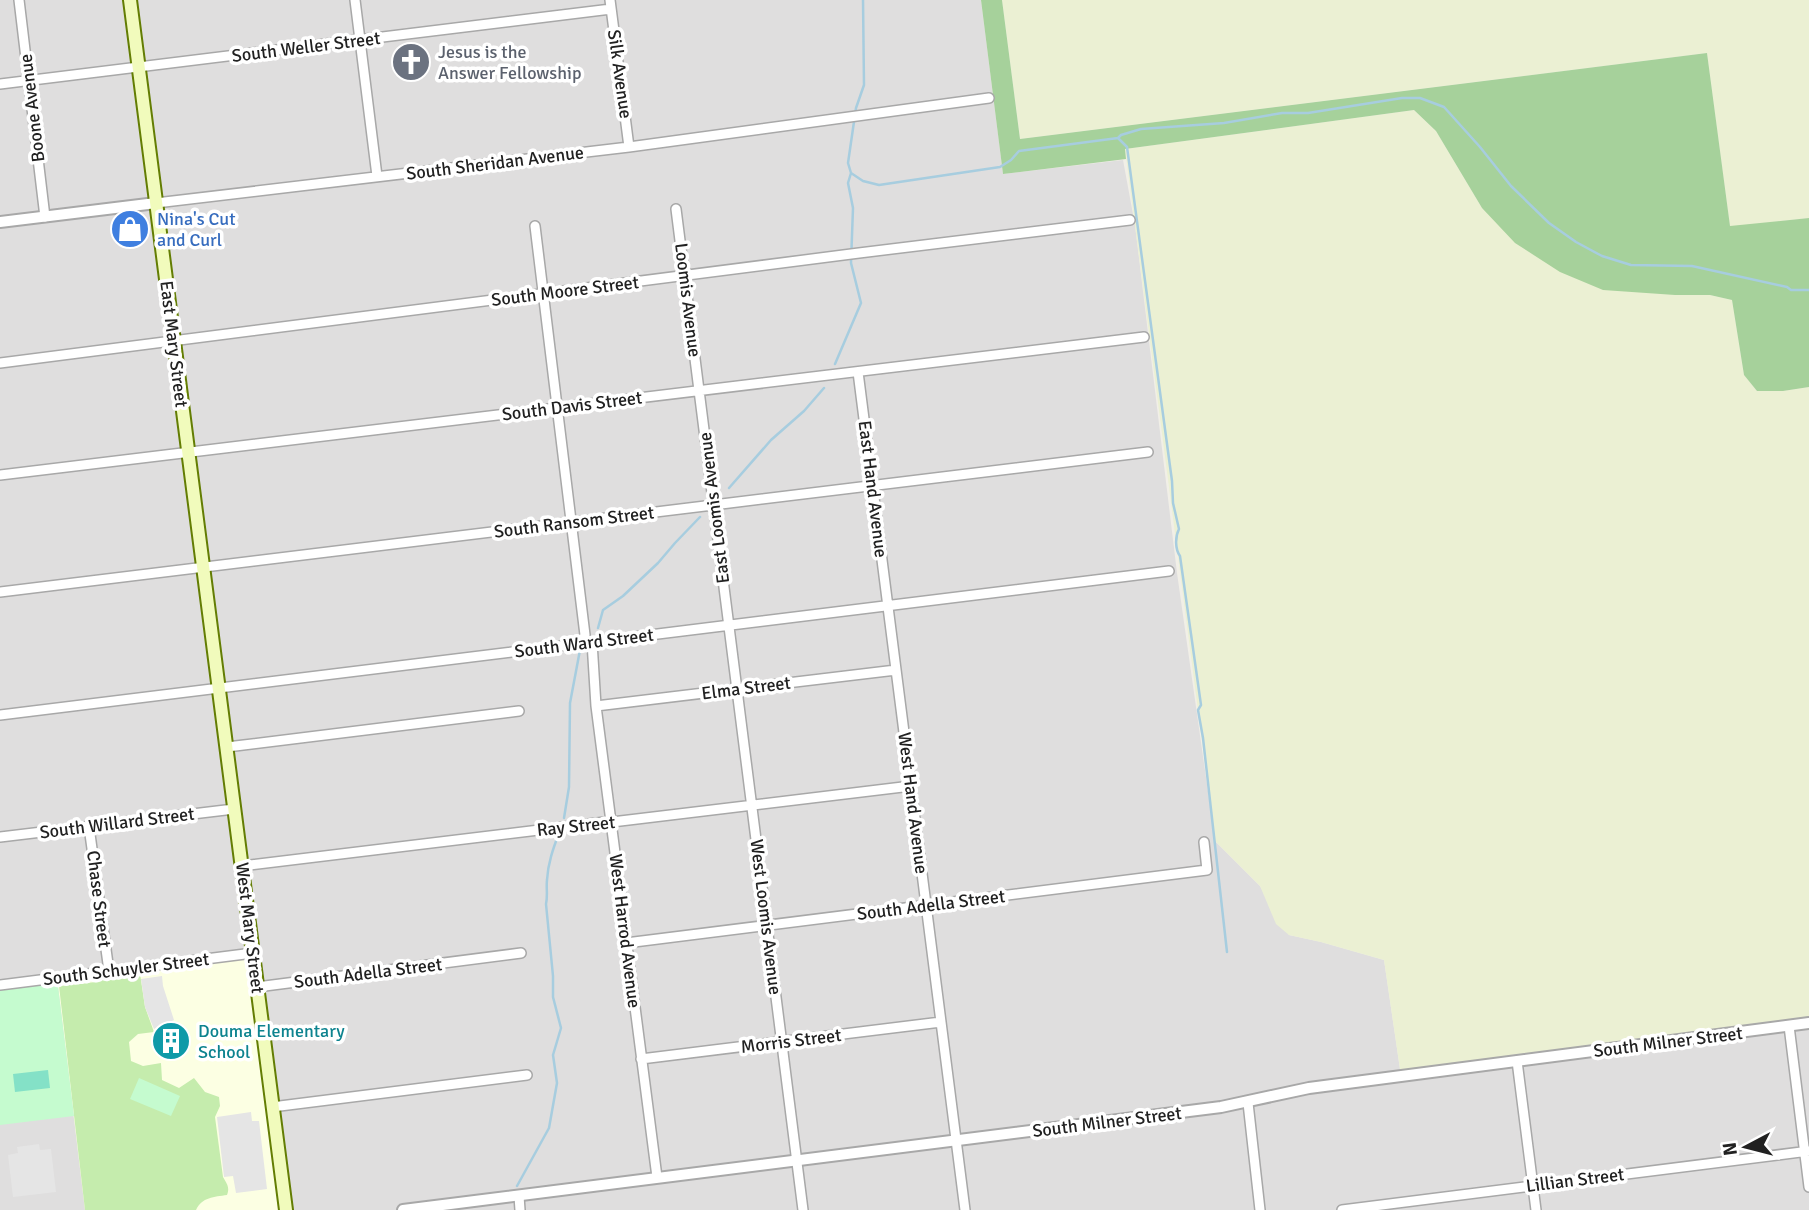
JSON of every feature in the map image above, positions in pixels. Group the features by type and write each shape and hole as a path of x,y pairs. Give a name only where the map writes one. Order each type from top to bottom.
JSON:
{"main road":[{"name":"East Mary Street","path":"130,0 217,688"},
{"name":"West Mary Street","path":"217,688 227,747 286,1210"}],"street":[{"name":"Boone Avenue","path":"19,0 45,217"},
{"path":"355,0 377,176"},
{"name":"South Weller Street","path":"0,84 360,40 610,4"},
{"name":"Silk Avenue","path":"610,4 629,147"},
{"name":"South Sheridan Avenue","path":"0,222 629,147 989,98"},
{"name":"Loomis Avenue","path":"676,209 700,391"},
{"name":"South Moore Street","path":"0,363 1130,220"},
{"path":"535,226 585,635 581,643"},
{"name":"South Davis Street","path":"0,475 1144,337"},
{"name":"East Hand Avenue","path":"858,372 887,605"},
{"name":"East Loomis Avenue","path":"700,391 729,625"},
{"name":"South Ransom Street","path":"0,592 1148,452"},
{"name":"South Ward Street","path":"0,715 1169,570"},
{"name":"West Hand Avenue","path":"887,605 965,1210"},
{"name":"West Loomis Avenue","path":"729,625 803,1210"},
{"name":"West Harrod Avenue","path":"592,642 596,706 657,1177"},
{"name":"Elma Street","path":"596,706 896,670"},
{"path":"227,747 519,711"},
{"name":"Ray Street","path":"242,866 911,786"},
{"name":"South Willard Street","path":"0,837 234,809"},
{"name":"Chase Street","path":"89,827 109,971"},
{"name":"South Adella Street","path":"626,943 1207,870 1204,842"},
{"name":"South Schuyler Street","path":"0,985 253,953"},
{"name":"South Adella Street","path":"257,987 521,953"},
{"name":"Morris Street","path":"641,1059 941,1022"},
{"name":"South Milner Street","path":"403,1210 1221,1107 1309,1088 1809,1023"},
{"path":"1788,1026 1807,1151 1809,1187"},
{"path":"1517,1061 1536,1210"},
{"path":"272,1107 527,1074"},
{"path":"1248,1102 1260,1210"},
{"name":"Lillian Street","path":"1342,1210 1807,1151"},
{"path":"519,1196 520,1210"}],"shaded area":[{"path":"0,0 981,0 1003,174 1123,160 1135,225 1177,573 1215,841 1260,886 1289,935 1384,960 1401,1076 1809,1023 1809,1210 0,1210"},
{"path":"1002,0 1809,0 1809,218 1730,227 1707,53 1020,139"},
{"path":"1414,110 1436,131 1482,208 1675,295 1710,295 1732,300 1744,375 1757,391 1809,387 1809,1023 1401,1076 1384,960 1289,935 1276,924 1260,886 1215,841 1125,149"},
{"path":"253,953 286,1210 85,1210 57,978"},
{"path":"162,976 174,1020 154,1029 145,1007 141,979"},
{"path":"251,1112 252,1121 259,1121 267,1189 236,1193 233,1176 224,1177 217,1117"},
{"path":"39,1144 40,1150 51,1149 56,1192 13,1197 8,1155 18,1153 17,1147"}],"green space":[{"path":"981,0 1002,0 1020,139 1707,53 1730,226 1809,218 1809,387 1757,391 1744,375 1732,300 1710,295 1603,290 1560,272 1515,243 1482,208 1436,131 1414,110 1125,149 1126,159 1003,174"},
{"path":"139,967 145,1007 154,1032 138,1034 129,1042 131,1061 143,1066 161,1063 162,1080 179,1088 194,1078 205,1092 219,1097 220,1106 215,1117 223,1177 228,1192 227,1195 205,1200 196,1210 85,1210 59,986 96,982 101,972"},
{"path":"57,978 74,1116 0,1125 0,985"},
{"path":"48,1070 50,1088 15,1092 13,1074"},
{"path":"139,1078 180,1096 171,1116 130,1099"}],"waterway":[{"path":"835,364 861,303 851,263 853,208 848,183 851,173 848,163 856,108 864,85 863,0"},
{"path":"851,173 863,181 879,185 1000,167 1019,151 1118,138 1141,129 1224,123 1282,113 1308,113 1402,98 1420,98 1444,107 1511,186 1549,223 1602,256 1631,265 1692,266 1791,290 1809,290"},
{"path":"1118,138 1127,147 1173,503 1179,529 1176,546 1180,556 1201,705 1198,710 1227,952"},
{"path":"729,488 771,440 804,411 824,388"},
{"path":"598,628 603,610 623,596 658,563 700,517"},
{"path":"564,818 569,787 570,703 580,650"},
{"path":"517,1186 549,1128 557,1083 553,1055 561,1028 553,997 546,904 548,868 559,833"}],"place":[{"name":"Jesus is the Answer Fellowship","path":"411,62"},
{"name":"Nina's Cut and Curl","path":"130,229"},
{"name":"Douma Elementary School","path":"171,1041"}]}
